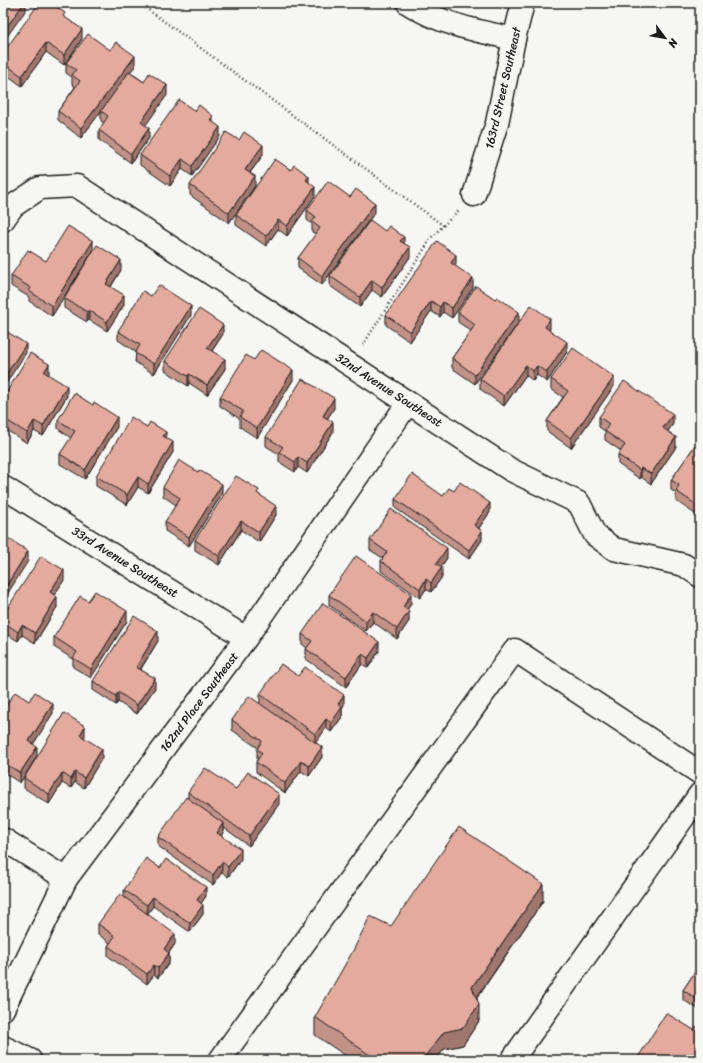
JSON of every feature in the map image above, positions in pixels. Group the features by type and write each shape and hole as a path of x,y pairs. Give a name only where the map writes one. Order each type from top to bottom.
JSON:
{"street":[{"path":"408,3 461,28 514,39"},
{"name":"163rd Street Southeast","path":"474,196 497,123 522,3"},
{"name":"32nd Avenue Southeast","path":"3,220 13,206 40,188 78,186 511,470 579,503 595,535 614,550 684,565 700,576"},
{"name":"162nd Place Southeast","path":"3,1009 66,879 246,638 408,403"},
{"name":"33rd Avenue Southeast","path":"3,486 246,638"},
{"path":"220,1060 515,650 700,773"},
{"path":"512,1060 700,794"},
{"path":"3,839 66,879"},
{"path":"3,1047 30,1060"}],"path":[{"path":"139,3 444,226"},
{"path":"351,365 432,237 474,196"}],"building":[{"path":"3,3 24,3 3,32"},
{"path":"39,3 51,3 65,13 63,16 82,29 64,55 46,43 22,76 3,63 3,53"},
{"path":"88,34 110,50 116,42 135,56 81,128 58,111 80,81 72,75 76,70 66,63"},
{"path":"129,72 144,82 149,73 167,85 141,122 149,128 131,154 99,130 108,116 101,111"},
{"path":"179,100 195,111 199,105 213,116 210,120 220,127 192,166 182,159 170,176 140,155"},
{"path":"226,132 239,140 244,132 263,145 245,170 255,176 229,213 190,185"},
{"path":"275,159 291,170 294,165 309,176 306,180 315,187 287,226 278,220 266,236 236,215"},
{"path":"328,181 350,197 356,189 375,203 322,276 298,258 320,228 312,222 316,217 307,210"},
{"path":"370,220 385,231 389,226 404,237 400,241 410,247 382,287 372,280 360,297 330,276"},
{"path":"68,226 93,241 52,306 29,291 31,288 11,276 28,250 46,261"},
{"path":"437,241 456,255 451,263 473,278 452,308 443,302 440,307 431,301 410,332 386,315"},
{"path":"97,245 121,260 106,284 124,295 107,322 89,310 87,312 64,298"},
{"path":"159,285 191,306 154,364 135,353 140,345 118,331 143,291 151,296"},
{"path":"476,286 495,299 497,297 519,312 475,375 452,358 475,325 458,312"},
{"path":"531,305 550,319 545,327 567,342 547,372 537,366 533,371 526,365 504,396 480,379"},
{"path":"199,309 223,325 207,348 225,359 207,385 189,374 188,376 165,361"},
{"path":"6,331 26,344 3,379 3,335"},
{"path":"573,348 614,377 571,438 547,421 568,391 551,379"},
{"path":"261,350 293,370 257,428 240,417 243,411 220,397 246,355 254,360"},
{"path":"30,353 49,364 44,372 67,386 43,426 34,421 27,433 3,418 3,398"},
{"path":"302,379 334,398 323,416 333,422 307,463 298,457 295,462 279,452 283,447 266,437"},
{"path":"624,381 673,414 663,428 676,437 651,474 641,468 640,470 618,455 625,445 605,431 609,424 599,417"},
{"path":"74,393 93,405 94,402 117,417 85,470 60,454 75,431 58,420"},
{"path":"131,417 147,427 150,422 166,432 163,436 173,442 148,484 138,477 127,495 96,476"},
{"path":"698,441 700,443 700,503 698,506 676,491 679,485 671,480"},
{"path":"179,460 198,472 199,470 222,484 189,537 165,522 180,498 163,487"},
{"path":"412,474 443,496 449,488 454,491 460,482 490,503 474,525 482,531 469,550 395,499"},
{"path":"236,476 259,490 257,493 276,506 259,532 241,521 219,556 195,540"},
{"path":"391,509 447,548 436,564 442,567 431,583 426,579 420,589 381,561 387,552 370,540"},
{"path":"3,535 28,551 3,591"},
{"path":"41,556 64,570 50,592 57,597 35,633 22,625 18,632 3,622 3,615"},
{"path":"356,556 411,594 403,607 409,611 397,629 373,612 366,621 329,595"},
{"path":"95,591 127,611 91,669 73,658 77,652 54,637 80,596 88,601"},
{"path":"323,603 379,642 368,658 362,654 346,677 306,649 312,641 302,634"},
{"path":"134,616 158,631 136,667 155,678 137,705 118,692 116,696 93,681"},
{"path":"281,664 298,676 305,667 344,695 338,704 342,707 331,723 326,719 315,734 260,694"},
{"path":"15,692 29,701 35,692 53,704 29,741 37,747 20,773 3,762 3,710"},
{"path":"249,696 322,747 309,766 301,761 285,783 256,762 262,753 257,749 262,741 232,720"},
{"path":"64,713 85,726 80,735 102,749 84,778 75,772 71,779 62,773 49,794 24,778"},
{"path":"205,768 236,789 248,772 279,794 249,836 188,792"},
{"path":"186,797 223,823 217,833 241,849 228,867 222,862 213,875 158,837"},
{"path":"459,827 543,884 472,987 479,1004 463,1028 444,1032 422,1060 377,1060 315,1017 354,949 370,916 391,926"},
{"path":"146,858 160,868 166,859 206,887 197,900 203,905 190,923 153,897 147,905 124,890"},
{"path":"120,894 175,934 164,949 169,953 158,968 154,965 147,974 108,946 115,936 98,924"},
{"path":"700,964 700,1001 683,990"},
{"path":"666,1013 694,1030 697,1026 700,1028 700,1060 637,1059"}]}
